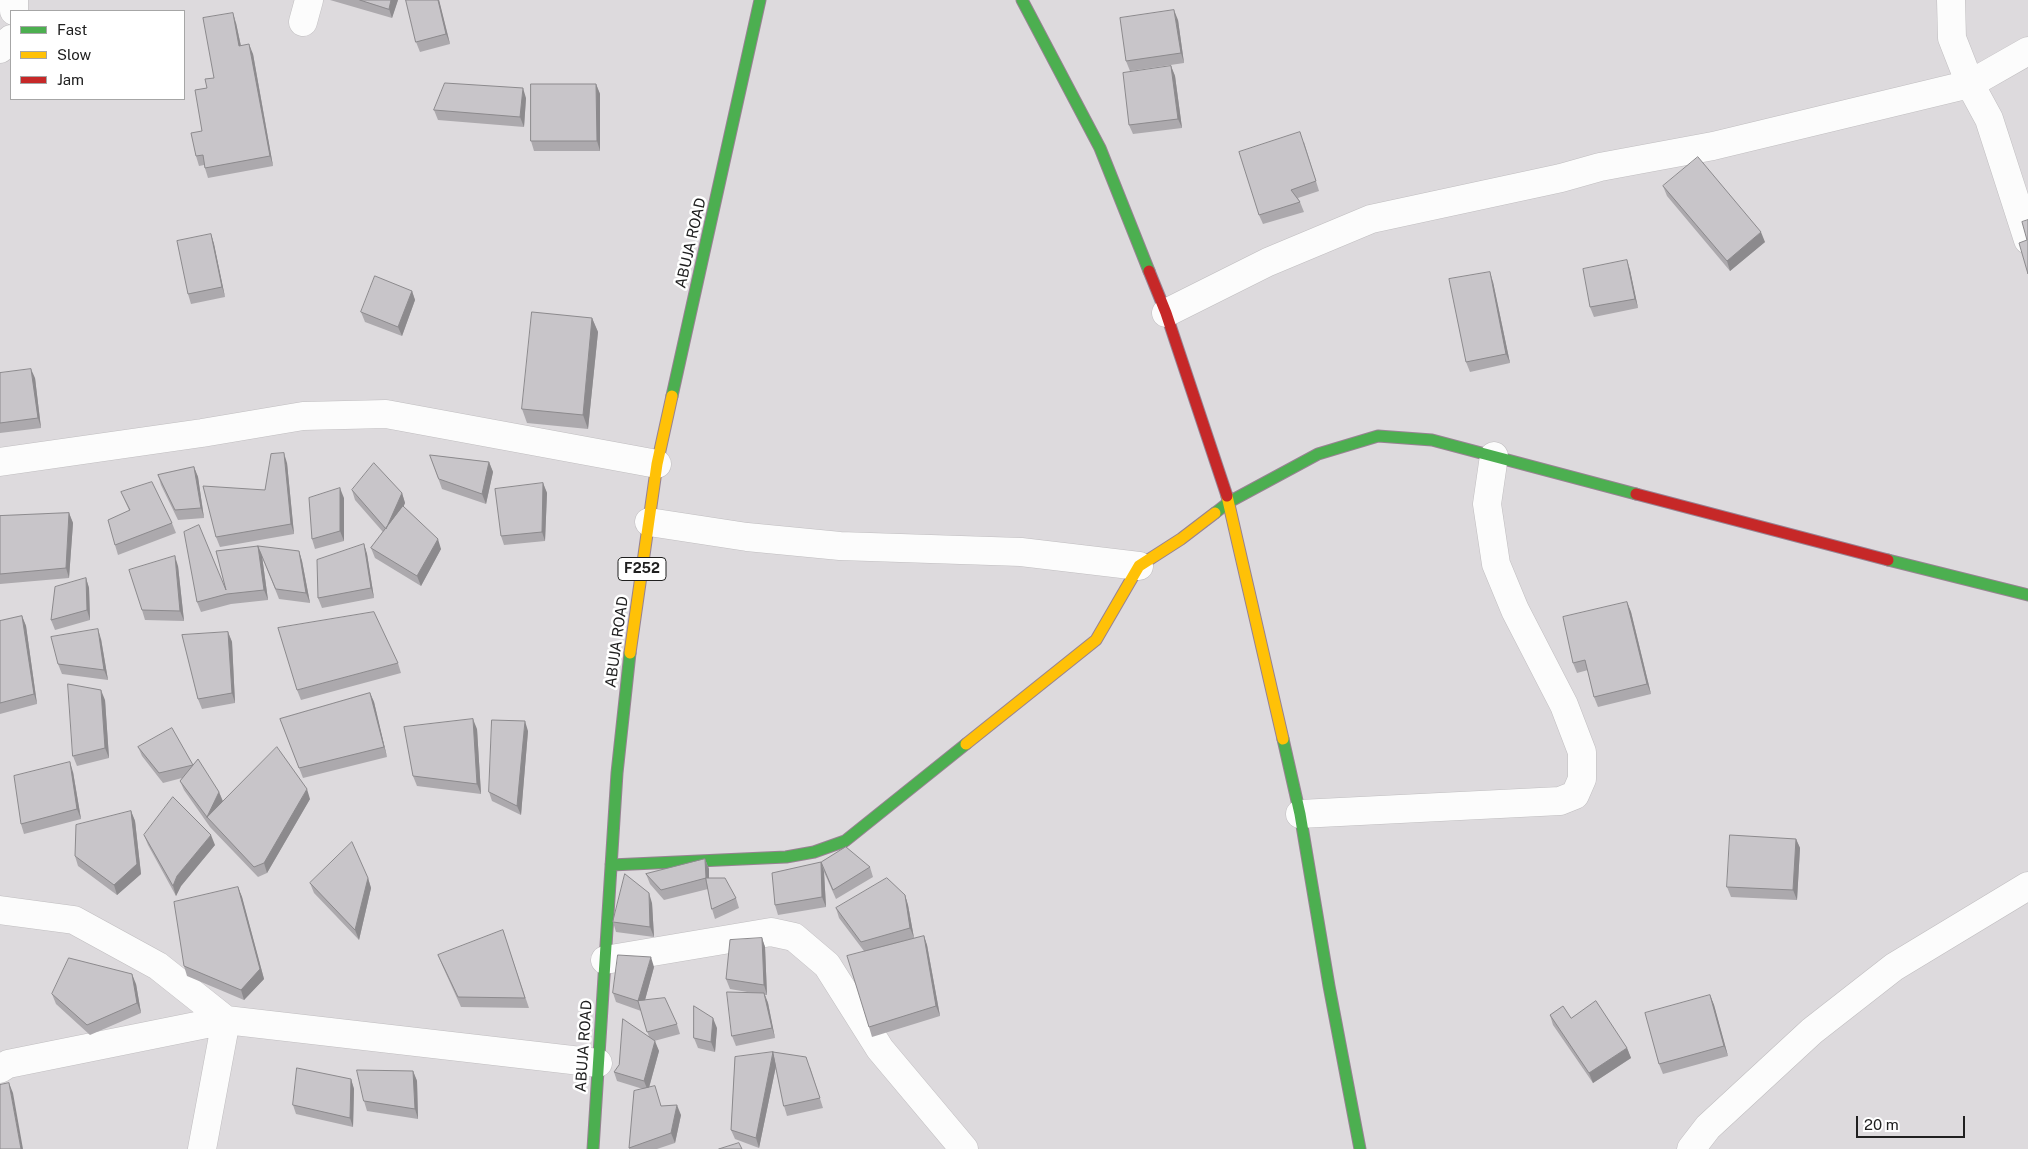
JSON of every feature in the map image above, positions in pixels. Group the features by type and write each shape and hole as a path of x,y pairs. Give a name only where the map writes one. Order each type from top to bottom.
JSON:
{"street":[{"name":"ABUJA ROAD","path":"593,1149 616,773 630,651 657,464 760,0"},
{"path":"1022,0 1100,148 1166,313 1229,502 1300,814 1329,986 1360,1149"},
{"path":"1951,0 1952,38 1970,84 1989,119 2028,240"},
{"path":"0,49 10,39"},
{"path":"1166,313 1268,262 1371,219 1561,178 1600,167 1713,146 1970,84 2028,51"},
{"path":"0,462 303,416 386,414 657,464"},
{"path":"611,865 786,857 814,852 845,842 1096,640 1139,566 1182,539 1229,502 1318,454 1378,436 1432,440 2028,595"},
{"path":"1300,814 1560,801 1575,795 1582,779 1582,752 1564,705 1515,610 1496,564 1487,504 1494,456"},
{"path":"649,522 747,537 840,546 1021,552 1139,566"},
{"path":"1691,1149 1708,1127 1819,1025 1894,966 2028,886"},
{"path":"0,910 74,920 158,966 226,1020"},
{"path":"605,960 772,932 794,937 828,965 880,1049 964,1149"},
{"path":"202,1149 226,1020"},
{"path":"0,1069 8,1064 226,1020 598,1063"}],"shaded area":[{"path":"0,0 2028,0 2028,1149 0,1149"}],"building":[{"path":"360,0 391,0 389,9"},
{"path":"406,0 438,0 446,34 416,42"},
{"path":"1174,10 1181,53 1126,61 1120,18"},
{"path":"233,13 239,46 249,44 270,156 205,168 203,155 196,156 191,133 202,131 195,90 207,88 205,79 214,78 203,18"},
{"path":"1171,66 1178,119 1129,125 1123,73"},
{"path":"445,83 523,88 520,117 434,110"},
{"path":"531,84 596,84 597,141 531,141"},
{"path":"1300,132 1316,181 1291,190 1300,202 1259,215 1239,152"},
{"path":"1698,157 1761,232 1727,261 1663,186"},
{"path":"2028,220 2028,274 2019,243 2027,240 2022,222"},
{"path":"211,234 222,287 188,294 177,241"},
{"path":"1627,260 1635,299 1590,307 1583,269"},
{"path":"1490,272 1506,354 1466,362 1449,279"},
{"path":"375,276 412,291 398,327 361,312"},
{"path":"532,312 592,318 583,415 522,409"},
{"path":"31,369 38,418 0,423 0,373"},
{"path":"284,453 291,524 216,537 203,486 265,490 271,454"},
{"path":"430,455 489,462 482,494 439,479"},
{"path":"374,463 402,493 386,529 352,490"},
{"path":"194,467 201,508 175,510 158,475"},
{"path":"152,482 172,523 115,545 108,520 130,510 121,492"},
{"path":"543,483 542,532 501,536 495,489"},
{"path":"340,488 340,531 312,539 309,498"},
{"path":"403,506 438,539 417,576 371,548"},
{"path":"69,513 66,568 0,574 0,516"},
{"path":"199,525 226,590 216,551 258,546 264,590 227,594 197,602 184,532"},
{"path":"364,544 371,588 318,598 317,560"},
{"path":"258,546 299,551 306,593 276,589"},
{"path":"175,556 180,611 142,610 129,570"},
{"path":"86,578 87,610 51,620 55,587"},
{"path":"1627,602 1647,684 1594,697 1585,660 1573,663 1563,617"},
{"path":"374,612 398,663 297,690 278,628"},
{"path":"22,616 34,694 0,703 0,621"},
{"path":"98,629 104,670 58,664 51,637"},
{"path":"228,632 232,693 198,699 182,635"},
{"path":"68,684 101,690 105,748 73,756"},
{"path":"370,693 384,747 299,768 280,719"},
{"path":"473,719 477,784 413,776 404,727"},
{"path":"492,720 525,721 517,806 489,792"},
{"path":"172,728 193,765 159,773 138,747"},
{"path":"277,747 307,789 264,863 254,867 207,817"},
{"path":"198,759 219,792 207,817 180,781"},
{"path":"70,762 77,809 21,824 14,776"},
{"path":"173,797 211,835 177,876 173,886 144,835"},
{"path":"131,811 137,864 114,885 75,856 76,825"},
{"path":"1730,835 1796,839 1793,890 1727,887"},
{"path":"352,842 368,878 355,930 310,883"},
{"path":"846,847 870,867 833,890 821,862"},
{"path":"705,859 706,878 661,890 646,874"},
{"path":"821,862 822,897 775,905 772,873"},
{"path":"625,874 649,893 650,927 613,922"},
{"path":"706,878 725,878 736,898 712,909"},
{"path":"887,878 905,895 910,928 861,942 836,908"},
{"path":"238,887 260,969 241,990 184,966 174,902"},
{"path":"503,930 525,998 458,997 438,955"},
{"path":"924,936 936,1006 869,1027 847,956"},
{"path":"762,938 764,985 726,979 730,940"},
{"path":"618,955 651,957 638,1001 613,993"},
{"path":"69,958 132,974 137,1003 87,1025 52,994"},
{"path":"727,992 764,993 772,1028 732,1036"},
{"path":"1710,995 1724,1046 1659,1064 1645,1013"},
{"path":"665,998 677,1024 647,1032 638,1001"},
{"path":"1596,1001 1627,1048 1589,1073 1550,1015 1563,1006 1571,1018"},
{"path":"694,1006 713,1018 711,1042 694,1038"},
{"path":"623,1019 655,1041 644,1081 614,1072 619,1065"},
{"path":"773,1052 806,1057 820,1098 784,1106"},
{"path":"773,1052 756,1138 731,1130 735,1057"},
{"path":"297,1068 351,1079 350,1118 293,1105"},
{"path":"357,1070 413,1071 415,1109 364,1101"},
{"path":"9,1083 21,1149 0,1149 0,1085"},
{"path":"655,1086 661,1106 677,1105 671,1133 629,1148 634,1091"},
{"path":"739,1143 742,1149 719,1149"}],"traffic: fast":[{"path":"672,396 760,0"},
{"path":"1022,0 1100,148 1149,271"},
{"path":"1215,513 1229,502 1318,454 1378,436 1432,440 1636,494"},
{"path":"1888,560 2028,595"},
{"path":"593,1149 617,773 630,653"},
{"path":"1283,739 1300,814 1329,986 1360,1149"},
{"path":"611,865 786,857 814,852 845,841 966,744"}],"traffic: slow":[{"path":"630,653 657,464 672,396"},
{"path":"1227,496 1283,739"},
{"path":"966,744 1096,640 1139,566 1181,539 1215,513"}],"traffic: jam":[{"path":"1149,271 1166,313 1227,496"},
{"path":"1636,494 1888,560"}]}
